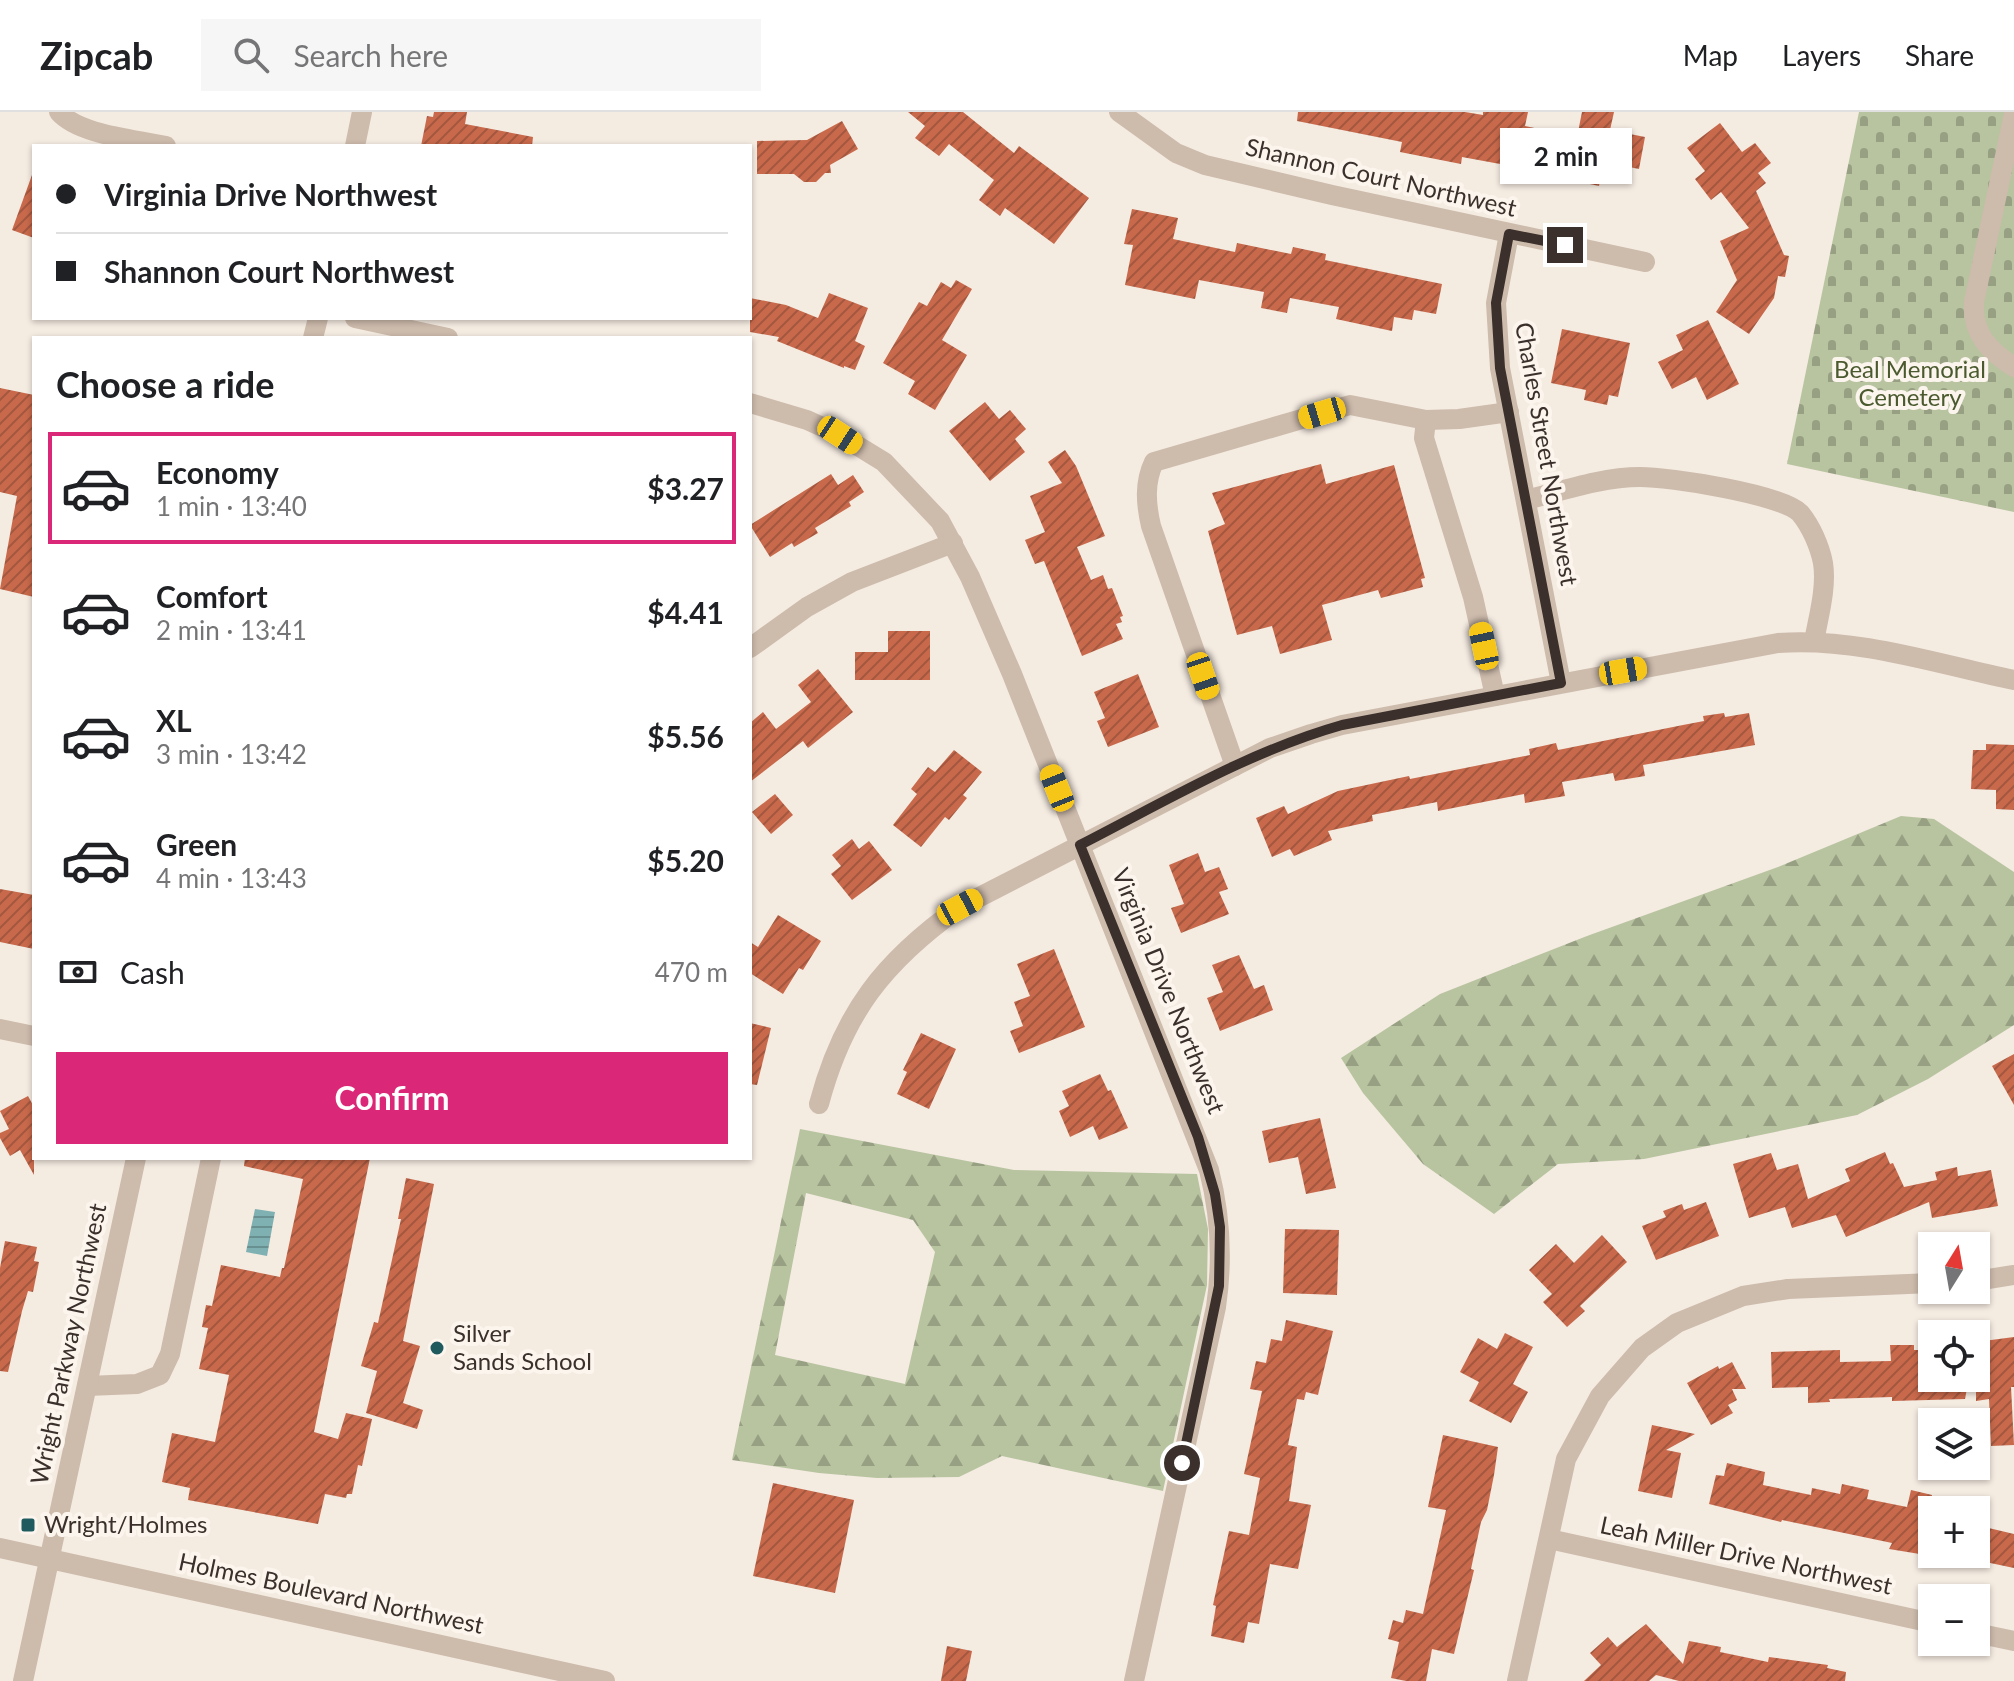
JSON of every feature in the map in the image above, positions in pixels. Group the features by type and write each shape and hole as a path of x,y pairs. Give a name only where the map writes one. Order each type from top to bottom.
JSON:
{"street":[{"path":"59,112 71,123 85,129 156,144"},
{"path":"355,144 362,112"},
{"name":"Shannon Court Northwest","path":"1119,112 1176,153 1205,165 1645,262"},
{"path":"2014,114 1973,316 1985,344 2014,367"},
{"name":"Charles Street Northwest","path":"1509,234 1496,303 1500,368 1561,683"},
{"path":"364,320 439,336"},
{"name":"Virginia Drive Northwest","path":"752,404 807,420 840,435 884,462 940,521 1012,674 1198,1137 1212,1182 1221,1254 1216,1307 1134,1681"},
{"path":"1235,766 1151,526 1146,505 1148,475 1154,462 1350,405 1426,420 1509,412"},
{"path":"1426,420 1424,438 1473,597 1495,696"},
{"path":"1526,500 1640,477 1727,488 1776,499 1799,512 1815,539 1823,564 1814,642"},
{"path":"752,647 807,607 852,582 953,543"},
{"path":"819,1104 845,1031 866,996 893,962 925,933 960,907 1270,748 1342,725 1778,643 1850,645 2014,680"},
{"path":"0,1029 32,1036"},
{"name":"Wright Parkway Northwest","path":"23,1681 136,1160"},
{"path":"87,1386 137,1384 160,1375 170,1354 211,1160"},
{"path":"1990,1279 2014,1275"},
{"path":"1517,1681 1566,1459 1600,1396 1642,1348 1677,1323 1743,1296 1788,1289 1918,1284"},
{"name":"Leah Miller Drive Northwest","path":"1549,1539 1918,1620"},
{"name":"Holmes Boulevard Northwest","path":"0,1548 605,1681"},
{"path":"1990,1636 2014,1641"}],"green space":[{"name":"Beal Memorial Cemetery","path":"1859,112 2014,112 2014,512 1787,464"},
{"path":"1901,816 1934,819 2014,872 2014,1025 1928,1079 1857,1115 1644,1159 1558,1164 1494,1214 1423,1164 1363,1093 1341,1058 1440,994 1587,936 1778,867"},
{"path":"800,1129 1014,1170 1197,1174 1208,1229 1207,1285 1163,1491 1002,1456 959,1477 877,1478 732,1460","holes":["806,1193 913,1220 935,1252 905,1384 775,1355"]}],"water":[{"path":"255,1209 275,1212 267,1256 246,1252"}],"building":[{"path":"434,112 467,112 465,124 533,137 532,144 421,144 427,116 433,117"},
{"path":"908,112 963,112 1014,153 1019,146 1089,198 1054,244 1005,208 1000,216 979,200 994,180 949,144 939,156 915,138 925,126"},
{"path":"1298,112 1465,112 1483,115 1483,112 1528,112 1525,126 1577,137 1582,112 1614,112 1610,130 1645,137 1639,169 1604,162 1599,186 1547,175 1545,183 1509,176 1511,166 1462,157 1461,164 1400,152 1402,142 1297,121"},
{"path":"842,121 858,149 830,165 831,173 825,173 816,182 804,182 794,174 757,174 757,141 807,140"},
{"path":"1720,123 1742,152 1755,143 1771,163 1758,173 1766,183 1756,191 1784,255 1789,256 1785,277 1778,276 1774,298 1749,334 1716,312 1737,280 1720,241 1749,228 1721,192 1711,200 1695,179 1705,171 1687,148"},
{"path":"32,175 32,237 12,230"},
{"path":"1132,209 1178,218 1173,239 1235,252 1237,243 1291,254 1293,247 1326,254 1325,260 1442,284 1436,314 1414,310 1412,320 1394,317 1392,331 1336,319 1339,307 1290,298 1287,313 1261,308 1264,292 1199,280 1195,299 1125,285 1133,245 1124,244"},
{"path":"956,280 972,289 942,340 967,355 935,410 908,394 915,381 883,363 919,302 927,306 941,282 951,288"},
{"path":"829,293 868,308 855,341 865,346 855,370 777,341 779,337 750,332 752,298 786,305 818,318"},
{"path":"1708,320 1739,384 1707,400 1696,377 1672,389 1658,362 1683,350 1676,335"},
{"path":"1562,329 1630,343 1618,397 1609,395 1607,405 1584,400 1586,390 1551,383"},
{"path":"0,388 32,395 32,597 0,589 17,496 0,492"},
{"path":"985,402 999,419 1010,410 1026,429 1015,439 1025,452 990,481 949,431"},
{"path":"1065,450 1076,466 1105,536 1077,547 1091,580 1103,575 1123,616 1120,617 1122,622 1116,624 1123,639 1082,656 1044,561 1035,564 1025,540 1045,532 1030,496 1062,483 1048,462"},
{"path":"1321,464 1326,484 1394,465 1425,578 1421,579 1423,587 1381,598 1378,590 1322,605 1332,640 1280,654 1272,626 1237,635 1208,531 1225,524 1212,493"},
{"path":"831,474 838,485 853,475 864,492 849,502 851,506 815,528 818,533 794,547 792,543 770,557 752,524"},
{"path":"888,631 930,631 930,680 855,680 855,652 888,652"},
{"path":"818,669 853,712 808,748 803,741 752,780 752,721 763,712 776,729 811,702 798,685"},
{"path":"1138,674 1159,727 1108,747 1097,721 1105,718 1094,692"},
{"path":"1724,713 1725,717 1749,713 1755,745 1643,765 1645,776 1615,781 1613,773 1562,782 1565,796 1525,803 1524,794 1438,811 1437,802 1372,815 1373,821 1328,831 1332,840 1294,856 1290,849 1272,857 1256,818 1284,806 1288,814 1338,791 1530,755 1529,749 1556,743 1558,750 1704,721 1703,716"},
{"path":"1986,744 2014,745 2014,810 1996,809 1996,790 1971,789 1973,750 1986,750"},
{"path":"954,750 982,772 963,795 967,798 949,820 945,817 921,847 893,825 917,794 911,789 928,767 935,772"},
{"path":"775,794 793,815 771,834 752,812"},
{"path":"852,839 859,849 869,841 892,870 852,900 831,874 841,866 832,855"},
{"path":"1198,853 1205,872 1219,867 1228,889 1219,892 1229,914 1181,933 1171,908 1184,904 1169,865"},
{"path":"0,889 32,895 32,949 0,942"},
{"path":"778,915 821,941 783,994 752,974 752,943 758,947"},
{"path":"1054,949 1085,1027 1019,1053 1010,1031 1023,1026 1014,1002 1030,996 1017,964"},
{"path":"1239,955 1254,989 1264,985 1273,1010 1220,1031 1207,998 1223,992 1212,965"},
{"path":"752,1023 771,1028 757,1085 752,1084"},
{"path":"921,1033 956,1049 929,1109 897,1094 907,1072 903,1070"},
{"path":"2014,1054 2014,1105 1992,1066"},
{"path":"1100,1074 1108,1091 1111,1090 1128,1128 1099,1140 1093,1126 1070,1137 1059,1111 1069,1106 1062,1091"},
{"path":"28,1096 32,1103 34,1175 20,1150 10,1156 0,1138 0,1133 9,1129 0,1111"},
{"path":"1320,1118 1336,1188 1306,1194 1298,1157 1269,1163 1262,1131"},
{"path":"1885,1152 1904,1187 1937,1180 1935,1172 1957,1167 1958,1176 1991,1170 1998,1206 1932,1218 1929,1202 1846,1237 1836,1215 1792,1228 1785,1207 1749,1218 1733,1164 1771,1153 1777,1170 1798,1164 1808,1199 1850,1181 1845,1169"},
{"path":"245,1160 370,1160 314,1432 338,1439 346,1413 372,1419 362,1466 358,1465 352,1494 347,1494 346,1498 325,1494 318,1524 188,1500 190,1488 162,1482 172,1433 215,1442 229,1375 199,1369 208,1328 202,1327 206,1305 212,1306 221,1265 280,1277 284,1268 303,1179 244,1166"},
{"path":"406,1178 434,1184 403,1341 420,1346 403,1403 423,1410 417,1429 366,1413 377,1371 361,1366 374,1322 378,1323 401,1219 398,1219"},
{"path":"1706,1202 1719,1236 1656,1260 1642,1226 1666,1217 1663,1211 1682,1204 1684,1210"},
{"path":"1285,1229 1339,1230 1337,1295 1283,1293"},
{"path":"1602,1235 1627,1262 1580,1306 1585,1311 1567,1327 1543,1302 1552,1294 1529,1270 1556,1244 1574,1263"},
{"path":"5,1241 37,1247 34,1261 39,1262 33,1292 28,1291 22,1311 8,1372 0,1371 0,1268"},
{"path":"1286,1320 1333,1331 1318,1395 1306,1392 1304,1400 1297,1399 1288,1445 1297,1447 1289,1501 1311,1505 1298,1569 1270,1564 1259,1624 1248,1622 1244,1643 1211,1636 1216,1606 1213,1605 1229,1531 1249,1535 1260,1478 1244,1474 1262,1391 1250,1389 1256,1361 1266,1363 1271,1339 1282,1341"},
{"path":"1505,1333 1533,1347 1513,1384 1528,1392 1511,1423 1469,1401 1479,1382 1460,1372 1478,1338 1497,1349"},
{"path":"2014,1337 2014,1387 2011,1387 2014,1445 1991,1446 1989,1399 1976,1401 1976,1392 1990,1392 1990,1340"},
{"path":"1890,1345 1914,1345 1914,1350 1918,1350 1918,1392 1966,1392 1965,1399 1892,1401 1892,1397 1829,1399 1830,1402 1808,1403 1808,1387 1772,1388 1771,1352 1840,1350 1840,1362 1891,1361"},
{"path":"1732,1362 1746,1389 1732,1389 1737,1400 1728,1405 1733,1413 1711,1425 1687,1383"},
{"path":"1652,1425 1695,1434 1666,1450 1681,1453 1672,1498 1638,1491"},
{"path":"1443,1435 1498,1447 1494,1475 1487,1510 1481,1522 1471,1569 1474,1570 1454,1654 1432,1649 1426,1681 1406,1681 1391,1678 1399,1642 1388,1639 1393,1620 1403,1623 1406,1610 1423,1614 1446,1510 1428,1507"},
{"path":"1727,1463 1765,1472 1763,1485 1811,1495 1812,1488 1840,1494 1842,1484 1869,1490 1867,1499 1907,1507 1911,1490 1932,1495 1918,1496 1918,1554 1889,1549 1892,1543 1781,1522 1709,1504 1716,1475 1724,1476"},
{"path":"773,1483 854,1500 835,1593 753,1576"},
{"path":"1990,1528 2014,1534 2014,1568 1990,1563"},
{"path":"1646,1624 1683,1664 1689,1641 1721,1647 1720,1652 1768,1662 1769,1657 1828,1665 1827,1668 1846,1672 1845,1681 1679,1681 1656,1675 1649,1681 1584,1681 1601,1665 1590,1653 1608,1637 1617,1647"},
{"path":"947,1646 972,1651 966,1681 941,1681"}],"place":[{"name":"Silver Sands School","path":"437,1348"},
{"name":"Wright/Holmes","path":"28,1525"}],"route":[{"path":"1182,1463 1219,1286 1220,1227 1215,1194 1198,1137 1080,845 1270,748 1311,734 1342,725 1561,683 1500,368 1496,303 1509,234 1565,245"}]}
